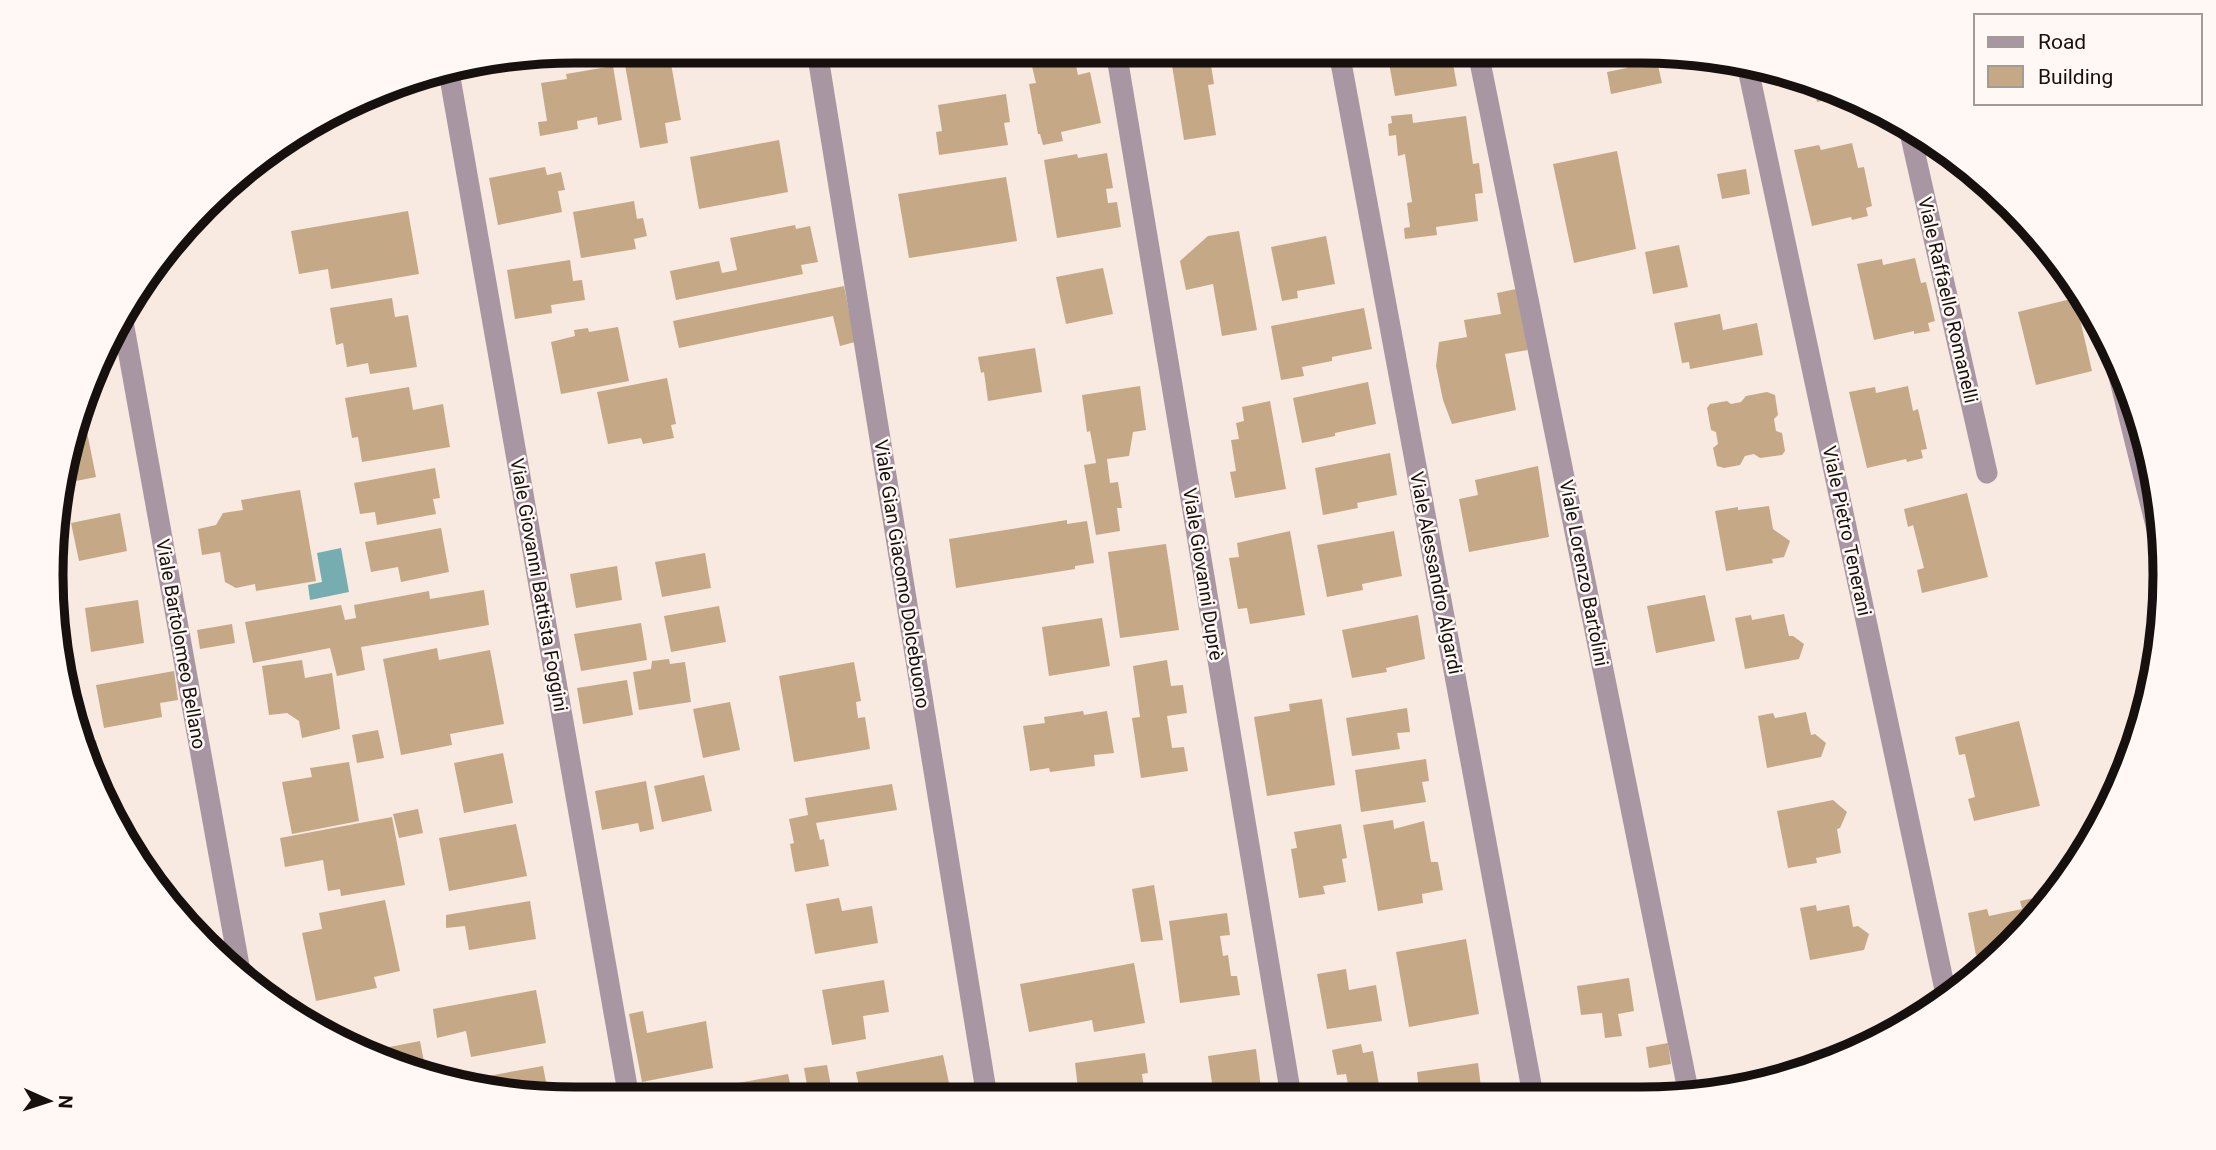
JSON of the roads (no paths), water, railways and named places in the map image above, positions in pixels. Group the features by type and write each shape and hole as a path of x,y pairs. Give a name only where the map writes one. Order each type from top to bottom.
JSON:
{"street":[{"name":"Viale Gian Giacomo Dolcebuono","path":"819,63 984,1087"},
{"name":"Viale Giovanni Duprè","path":"1118,63 1289,1087"},
{"name":"Viale Alessandro Algardi","path":"1341,63 1533,1087"},
{"name":"Viale Lorenzo Bartolini","path":"1480,63 1687,1085"},
{"name":"Viale Pietro Tenerani","path":"1749,75 1944,987"},
{"name":"Viale Giovanni Battista Foggini","path":"450,78 627,1087"},
{"name":"Viale Raffaello Romanelli","path":"1912,141 1987,473"},
{"name":"Viale Bartolomeo Bellano","path":"125,332 238,961"},
{"path":"2133,431 2140,463"}],"water":[{"path":"341,548 349,592 310,600 308,585 322,582 317,553"}]}
